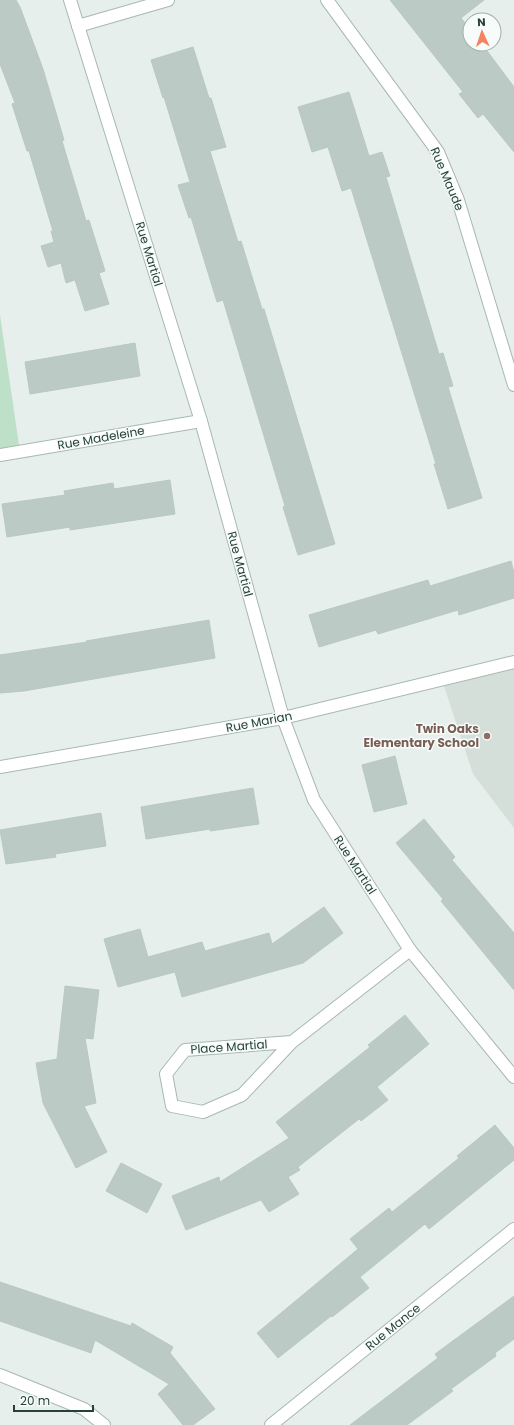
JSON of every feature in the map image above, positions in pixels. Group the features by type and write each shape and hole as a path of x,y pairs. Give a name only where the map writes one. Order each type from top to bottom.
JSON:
{"street":[{"name":"Rue Martial","path":"70,0 201,421 283,718 314,800 410,950 514,1078"},
{"path":"78,26 168,0"},
{"name":"Rue Maude","path":"327,0 438,152 458,200 514,385"},
{"name":"Rue Madeleine","path":"0,455 201,421"},
{"name":"Rue Marian","path":"0,767 283,718 514,662"},
{"name":"Place Martial","path":"292,1042 185,1050 166,1074 172,1106 203,1112 242,1095 292,1042 410,950"},
{"name":"Rue Mance","path":"271,1425 514,1229"},
{"path":"0,1375 84,1409 104,1425"}],"shaded area":[{"name":"Twin Oaks Elementary School","path":"514,662 514,828 473,774 442,680"}],"green space":[{"path":"0,315 20,452 0,455"}],"building":[{"path":"0,0 16,0 43,69 64,140 62,141 86,221 89,220 105,271 99,273 109,304 85,311 75,280 66,283 61,263 48,267 41,246 54,242 51,231 53,231 29,151 27,151 12,104 15,103 0,64"},
{"path":"390,0 484,0 469,12 462,12 462,52 488,52 514,87 514,152 483,114 478,118 459,94 463,92"},
{"path":"193,47 226,147 210,151 238,242 241,241 262,309 264,309 335,544 298,555 283,507 285,506 223,300 217,302 191,217 189,218 178,185 190,182 151,60"},
{"path":"349,92 369,156 382,152 390,176 386,177 439,354 443,353 453,386 448,387 482,498 448,509 434,464 436,464 351,188 342,191 328,147 312,152 298,107"},
{"path":"135,343 140,376 30,394 25,362"},
{"path":"170,480 175,514 70,530 70,527 7,537 2,504 65,495 64,491 113,483 114,489"},
{"path":"511,561 514,573 514,598 459,615 458,610 378,634 376,630 319,647 309,615 428,580 430,586"},
{"path":"209,620 215,658 24,691 0,693 0,655 87,642 86,641"},
{"path":"395,756 407,804 374,812 362,765"},
{"path":"253,788 259,824 210,831 210,829 146,839 141,807"},
{"path":"101,813 106,846 55,854 56,857 6,864 0,830"},
{"path":"424,819 455,857 452,860 514,933 514,990 441,901 443,899 396,843"},
{"path":"324,907 343,933 303,963 182,997 175,972 118,987 104,939 140,929 148,957 202,942 205,951 269,933 272,944"},
{"path":"65,986 99,990 93,1039 85,1038 96,1103 84,1106 107,1152 76,1168 43,1103 36,1063 57,1059"},
{"path":"405,1015 429,1044 377,1087 388,1100 361,1121 359,1119 298,1167 300,1170 288,1177 299,1194 269,1212 261,1200 186,1230 172,1196 219,1177 220,1182 289,1138 276,1122 370,1047 368,1045"},
{"path":"495,1125 514,1148 514,1160 429,1229 425,1224 360,1277 369,1288 278,1358 257,1333 358,1249 350,1239 389,1208 392,1212 459,1158 457,1156"},
{"path":"121,1163 162,1184 147,1213 106,1191"},
{"path":"0,1282 131,1326 132,1323 173,1347 170,1353 215,1409 193,1425 183,1425 158,1394 169,1384 95,1340 91,1353 0,1321"},
{"path":"514,1296 514,1339 495,1353 496,1356 451,1389 453,1391 407,1425 350,1425 438,1358 435,1354"}],"place":[{"name":"Twin Oaks Elementary School","path":"487,736"}]}
